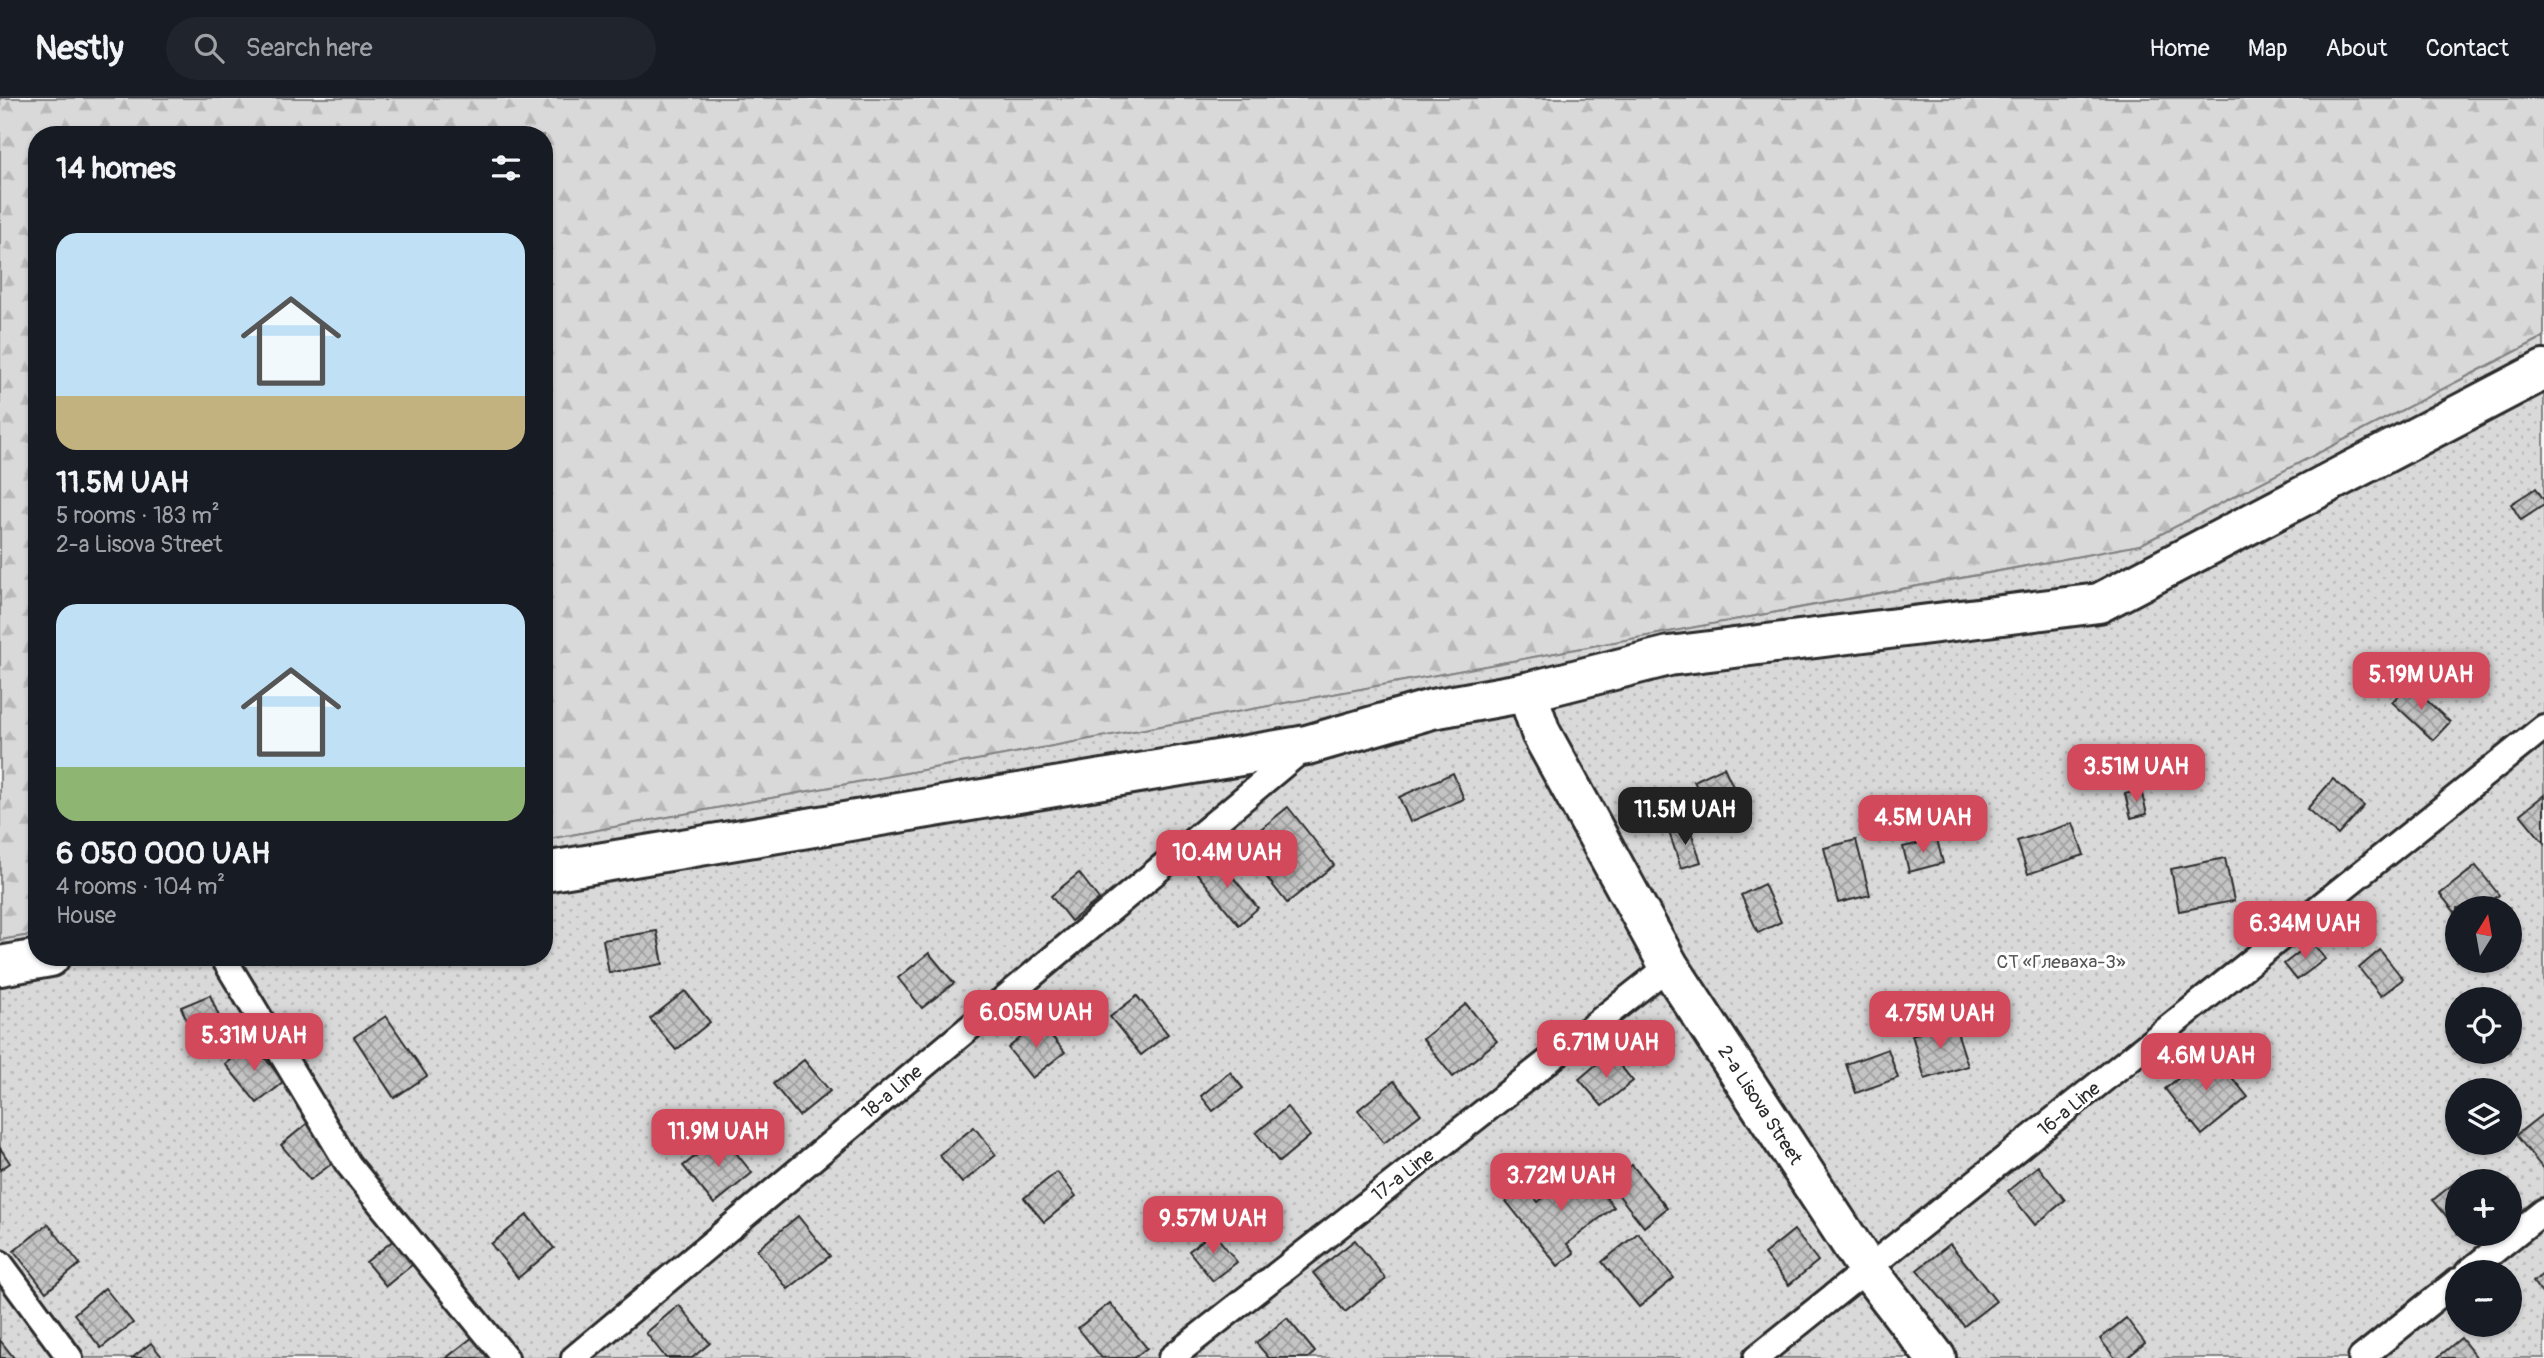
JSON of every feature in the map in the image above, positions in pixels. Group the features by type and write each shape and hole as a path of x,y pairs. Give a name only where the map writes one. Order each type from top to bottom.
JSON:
{"street":[{"path":"553,871 1307,745 1432,709 1527,692 1669,656 2099,603 2544,370"},
{"name":"2-a Lisova Street","path":"1527,692 1541,733 1669,966 1868,1270 1936,1358"},
{"path":"0,966 28,961"}],"lane":[{"name":"16-a Line","path":"1756,1358 2544,727"},
{"name":"18-a Line","path":"574,1358 1307,745"},
{"path":"228,966 348,1164 506,1358"},
{"name":"17-a Line","path":"1171,1358 1669,966"},
{"path":"2483,1260 2544,1211"},
{"path":"0,1263 70,1358"},
{"path":"2361,1358 2445,1291"}],"green space":[{"path":"0,98 2544,98 2544,337 2140,545 553,838 553,126 28,126 28,935 0,940"},
{"name":"СТ «Глеваха-3»","path":"2544,337 2544,1358 0,1358 0,940 28,935 28,966 553,966 553,838 2140,545"}],"building":[{"path":"2536,488 2544,500 2544,505 2521,520 2511,504"},
{"path":"2409,684 2450,722 2433,740 2392,702"},
{"path":"1724,767 1736,793 1706,807 1694,781"},
{"path":"1453,773 1464,799 1410,822 1399,797"},
{"path":"2333,779 2364,806 2338,835 2307,809"},
{"path":"2141,790 2147,814 2131,818 2125,794"},
{"path":"2544,795 2544,843 2520,814"},
{"path":"1288,807 1334,865 1287,903 1241,845"},
{"path":"2073,823 2084,855 2028,874 2017,841"},
{"path":"1689,825 1701,862 1681,868 1669,832"},
{"path":"1937,839 1943,863 1909,872 1903,847"},
{"path":"1856,840 1870,895 1838,903 1824,848"},
{"path":"1215,855 1258,908 1239,925 1195,871"},
{"path":"2225,858 2234,901 2179,911 2171,869"},
{"path":"2476,866 2499,895 2445,896 2445,900 2440,894"},
{"path":"1079,873 1099,899 1071,921 1051,896"},
{"path":"1764,884 1781,922 1758,933 1741,895"},
{"path":"657,931 663,964 609,973 603,940"},
{"path":"2312,942 2325,959 2297,980 2284,964"},
{"path":"2380,950 2403,979 2381,996 2359,968"},
{"path":"929,953 954,983 922,1008 898,978"},
{"path":"685,991 710,1022 676,1050 650,1019"},
{"path":"210,995 225,1031 196,1043 181,1007"},
{"path":"1137,996 1168,1034 1141,1055 1110,1017"},
{"path":"1466,1004 1497,1041 1453,1077 1423,1039"},
{"path":"386,1016 427,1076 394,1098 354,1037"},
{"path":"1040,1022 1065,1052 1032,1078 1008,1048"},
{"path":"1954,1022 1968,1066 1925,1079 1912,1035"},
{"path":"252,1042 284,1082 257,1103 225,1064"},
{"path":"1888,1049 1898,1078 1856,1093 1846,1064"},
{"path":"2211,1052 2248,1097 2202,1135 2165,1089"},
{"path":"1610,1053 1633,1081 1602,1106 1579,1079"},
{"path":"804,1060 830,1091 799,1116 773,1084"},
{"path":"1230,1072 1243,1088 1213,1111 1201,1096"},
{"path":"1394,1081 1421,1114 1384,1143 1358,1110"},
{"path":"1287,1107 1310,1136 1279,1162 1256,1133"},
{"path":"2544,1113 2544,1170 2522,1142 2522,1130"},
{"path":"309,1122 338,1159 310,1180 281,1145"},
{"path":"974,1127 996,1155 962,1183 939,1155"},
{"path":"722,1135 752,1173 714,1204 683,1166"},
{"path":"0,1148 10,1163 0,1170"},
{"path":"1632,1165 1667,1208 1644,1227 1609,1183"},
{"path":"2038,1166 2065,1200 2035,1225 2008,1191"},
{"path":"1581,1167 1614,1207 1567,1244 1574,1253 1558,1266 1505,1200 1524,1184 1538,1202"},
{"path":"1057,1172 1076,1196 1044,1222 1024,1198"},
{"path":"2445,1190 2445,1214 2433,1200"},
{"path":"527,1215 554,1248 518,1278 491,1244"},
{"path":"798,1216 830,1256 788,1289 757,1250"},
{"path":"48,1224 80,1264 46,1292 14,1251"},
{"path":"1794,1230 1818,1261 1789,1285 1764,1254"},
{"path":"1213,1232 1237,1262 1213,1281 1189,1251"},
{"path":"1638,1233 1674,1278 1639,1307 1602,1262"},
{"path":"399,1236 418,1260 386,1286 366,1262"},
{"path":"1355,1240 1386,1279 1345,1312 1313,1273"},
{"path":"1950,1244 1996,1301 1964,1326 1917,1270"},
{"path":"2544,1273 2544,1296 2533,1282"},
{"path":"105,1288 133,1323 101,1348 74,1314"},
{"path":"1110,1303 1147,1348 1134,1358 1102,1358 1078,1328"},
{"path":"679,1305 710,1343 692,1358 666,1358 646,1333"},
{"path":"1287,1318 1315,1352 1308,1358 1269,1358 1256,1343"},
{"path":"2126,1318 2145,1343 2127,1358 2115,1358 2100,1339"},
{"path":"473,1337 490,1358 446,1358"},
{"path":"2461,1338 2477,1358 2437,1358"},
{"path":"0,1340 14,1358 0,1358"},
{"path":"151,1343 163,1358 132,1358"}]}
